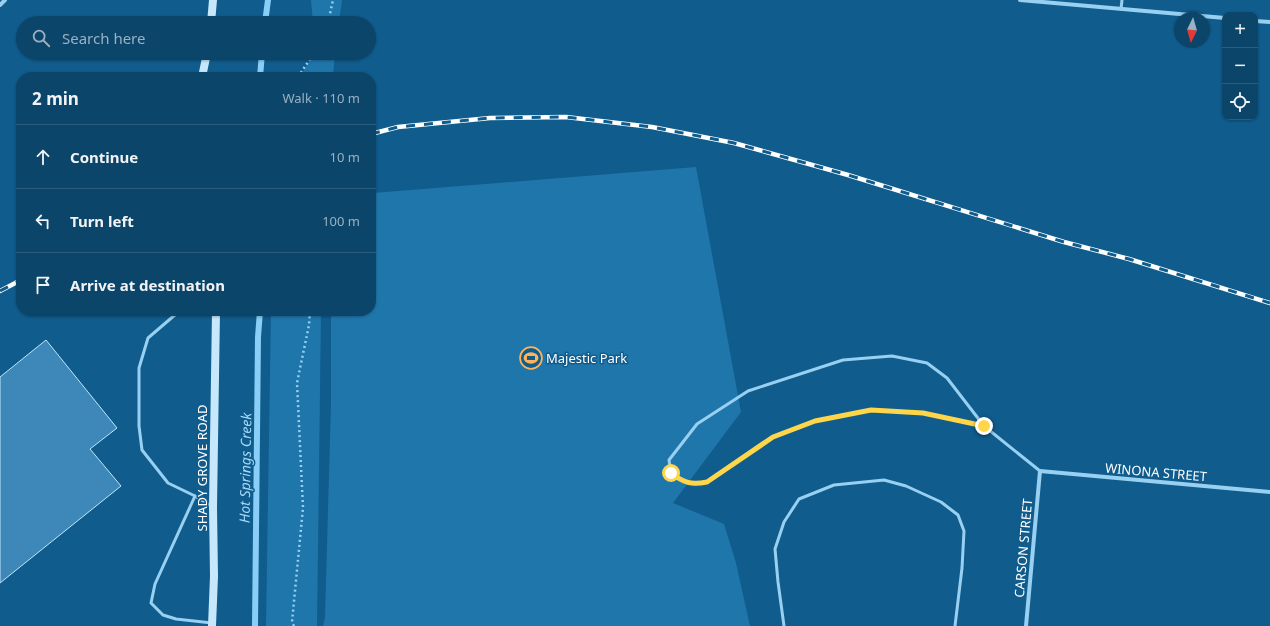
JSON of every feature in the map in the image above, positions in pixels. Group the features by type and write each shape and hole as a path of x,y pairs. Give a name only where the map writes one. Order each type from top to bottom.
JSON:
{"street":[{"path":"0,5 4,0"},
{"path":"212,16 213,0"},
{"path":"1020,0 1222,18"},
{"path":"1258,21 1270,22"},
{"path":"203,72 206,60"},
{"name":"SHADY GROVE ROAD","path":"212,624 214,576 212,507 216,316"},
{"name":"WINONA STREET","path":"1040,471 1270,492"},
{"name":"CARSON STREET","path":"1026,626 1040,471"}],"lane":[{"path":"1121,9 1122,0"},
{"path":"174,316 148,338 139,368 139,426 142,450 168,483 195,496 212,507"},
{"path":"984,426 923,413 871,410 815,421 773,437 707,482 696,484 682,481 671,473 669,460 697,424 748,391 844,360 892,356 927,363 947,378 984,426 1040,471"},
{"path":"784,626 775,549 784,522 799,499 834,485 884,480 906,486 941,502 958,515 964,531 962,568 955,626"},
{"path":"195,496 155,584 151,603 163,615 176,619 212,624"}],"path":[{"path":"330,16 333,0"},
{"path":"301,72 309,60"},
{"path":"294,626 292,622 303,508 297,383 310,316"}],"shaded area":[{"path":"311,0 342,0 340,16 312,16"},
{"path":"310,60 334,60 333,72 303,72"},
{"name":"Majestic Park","path":"696,167 741,412 673,503 724,524 736,563 750,626 323,626 325,617 331,404 331,316 376,316 376,193"},
{"path":"271,316 321,316 317,626 266,626"}],"building":[{"path":"46,340 117,428 90,449 121,486 0,583 0,377"}],"waterway":[{"name":"Hot Springs Creek","path":"266,16 268,0"},
{"name":"Hot Springs Creek","path":"260,72 261,60"},
{"name":"Hot Springs Creek","path":"255,626 258,337 260,316"}],"railway":[{"path":"376,133 398,127 490,118 566,117 652,127 734,143 848,175 1064,242 1129,259 1270,303"},
{"path":"0,291 16,283"}],"place":[{"name":"Majestic Park","path":"531,358"}],"route":[{"path":"671,473 682,481 696,484 707,482 737,463 773,437 815,421 871,410 923,413 984,426"}]}
